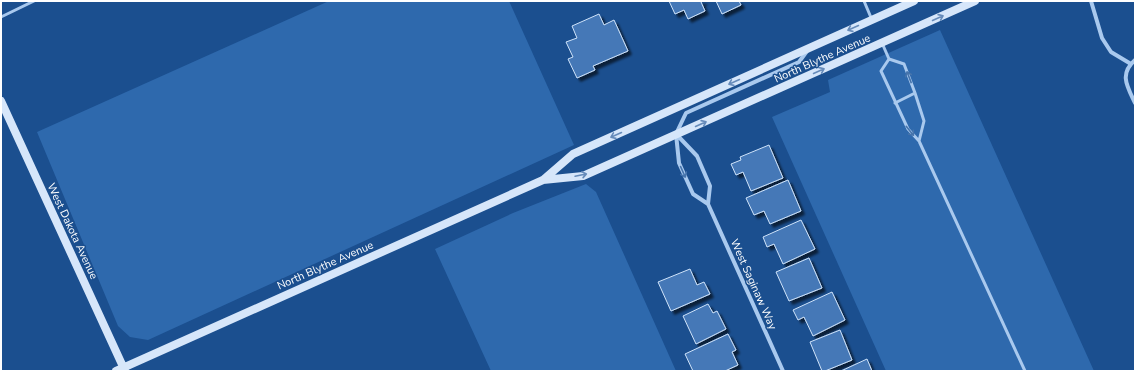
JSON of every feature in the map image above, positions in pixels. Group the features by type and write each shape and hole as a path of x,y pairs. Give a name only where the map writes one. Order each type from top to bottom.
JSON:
{"street":[{"name":"North Blythe Avenue","path":"121,370 543,180 573,154 914,1"},
{"name":"North Blythe Avenue","path":"543,180 583,176 975,1"},
{"path":"1091,1 1102,38 1111,52 1131,64"},
{"name":"North Blythe Avenue","path":"676,134 686,113 799,62 809,48"},
{"path":"1135,60 1125,74 1126,81 1135,103"},
{"name":"West Dakota Avenue","path":"1,100 121,370"},
{"path":"676,134 679,164 692,194 708,204"},
{"name":"West Saginaw Way","path":"676,134 697,156 710,186 708,204 783,371"}],"lane":[{"path":"1,17 34,1"},
{"path":"864,1 872,20"},
{"path":"882,43 889,59 904,64 915,93 924,121 919,141"},
{"path":"889,59 881,72 908,130 919,141 1025,371"},
{"path":"895,103 915,93"}],"shaded area":[{"path":"329,1 509,1 574,145 148,340 130,337 118,326 37,132"},
{"path":"940,30 1094,371 886,371 772,117 830,92 828,80"},
{"path":"586,184 596,192 676,371 491,371 435,249 513,213"}],"building":[{"path":"669,1 704,1 701,2 705,11 688,19 684,10 675,14"},
{"path":"716,1 739,1 741,5 722,14"},
{"path":"599,14 604,25 614,20 628,51 593,66 595,70 577,78 568,59 573,57 566,42 577,38 572,26"},
{"path":"769,145 783,178 751,191 743,172 736,175 731,164 741,160 740,157"},
{"path":"788,180 801,211 770,224 764,211 754,215 746,198"},
{"path":"801,220 815,249 783,264 774,244 767,247 763,237"},
{"path":"809,258 822,288 789,301 776,272"},
{"path":"690,269 697,285 704,282 710,294 671,311 658,282"},
{"path":"832,292 845,320 813,336 804,317 798,320 793,310"},
{"path":"708,304 713,313 717,311 726,329 696,344 683,316"},
{"path":"840,330 852,360 822,371 810,342"},
{"path":"728,334 736,350 732,352 738,365 725,371 693,371 685,354"},
{"path":"867,359 872,371 841,371"}]}
